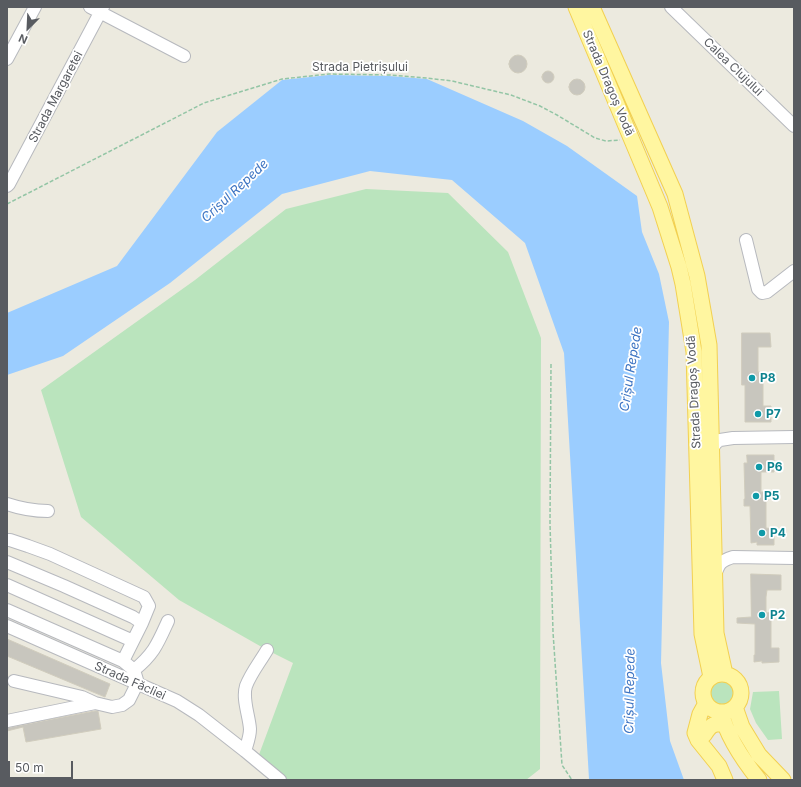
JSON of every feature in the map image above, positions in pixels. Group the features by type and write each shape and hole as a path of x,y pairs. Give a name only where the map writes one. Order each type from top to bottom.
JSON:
{"main road":[{"name":"Strada Dragoș Vodă","path":"576,7 660,206 680,267 694,352 702,634 718,676"},
{"name":"Strada Dragoș Vodă","path":"592,7 675,194 702,300 709,345 718,676"},
{"path":"725,780 719,766 704,742 698,740 695,733 700,714 717,713 728,711 735,707 738,702 741,690 736,680 731,676 718,676 707,682 703,692 704,698 717,713 739,752 759,780"},
{"path":"735,707 742,728 759,755 783,780"},
{"path":"704,742 708,730 712,725 716,724 717,713"}],"street":[{"path":"7,59 36,7"},
{"name":"Calea Clujului","path":"671,7 794,126"},
{"path":"98,9 184,56"},
{"name":"Strada Margaretei","path":"8,192 9,184 98,9"},
{"path":"746,240 758,290 762,293 767,292 794,271"},
{"path":"711,428 721,434 733,438"},
{"path":"711,450 720,440 733,438 794,437"},
{"path":"7,504 21,509 48,511"},
{"path":"7,540 50,554 144,597 149,606 123,661"},
{"path":"714,544 723,553 733,557 794,558"},
{"path":"715,576 719,565 725,560 733,557"},
{"path":"7,562 133,617 142,623"},
{"path":"7,585 133,641"},
{"path":"7,610 123,661 134,670 137,684 129,700 122,705 112,707 95,703 82,697 14,681"},
{"path":"134,670 151,654 159,642 168,621"},
{"name":"Strada Făcliei","path":"7,626 187,707 245,750 280,780"},
{"path":"245,750 250,730 245,701 246,687 252,672 267,650"},
{"path":"7,721 95,703"}],"path":[{"name":"Strada Pietrișului","path":"7,204 204,103 282,79 329,74 390,74 452,81 511,95 540,106 595,138 606,141 632,140"},
{"path":"8,192 12,201"},
{"path":"551,364 550,523 553,632 562,765 572,780"}],"green space":[{"path":"366,189 448,193 508,252 541,338 540,769 526,780 281,780 257,760 293,663 179,600 81,517 41,390 195,280 286,209"},
{"path":"722,681 730,685 734,693 730,701 722,705 714,701 710,693 714,685"},
{"path":"779,691 782,739 768,740 756,723 750,709 753,692"}],"water":[{"name":"Crișul Repede","path":"329,75 389,76 427,79 523,121 567,146 637,196 642,232 659,274 669,322 661,663 670,741 684,780 589,779 564,353 525,243 452,180 370,171 282,194 170,283 63,356 7,375 7,313 117,266 217,132 282,80"}],"building":[{"path":"518,55 524,58 527,64 524,70 518,73 512,70 509,64 512,58"},
{"path":"546,71 550,71 554,77 550,83 546,83 542,79 542,75"},
{"path":"574,79 580,79 585,84 583,93 580,95 574,95 569,90 569,84"},
{"path":"742,333 770,333 771,347 758,347 758,372 763,372 763,406 771,406 771,422 745,422 745,385 742,385"},
{"path":"747,455 774,455 774,472 761,472 761,492 767,492 768,501 766,501 766,528 774,529 774,545 757,545 757,542 751,543 750,506 744,506 744,463 747,463"},
{"path":"751,574 781,575 781,590 767,590 766,597 766,613 773,612 771,619 771,648 779,648 779,662 754,662 755,624 737,623 737,618 751,617"},
{"path":"7,639 110,684 105,697 7,656"},
{"path":"98,711 101,729 26,742 23,727 7,731 7,728"}],"place":[{"name":"P8","path":"752,378"},
{"name":"P7","path":"758,414"},
{"name":"P6","path":"759,467"},
{"name":"P5","path":"756,496"},
{"name":"P4","path":"762,533"},
{"name":"P2","path":"762,615"}]}
